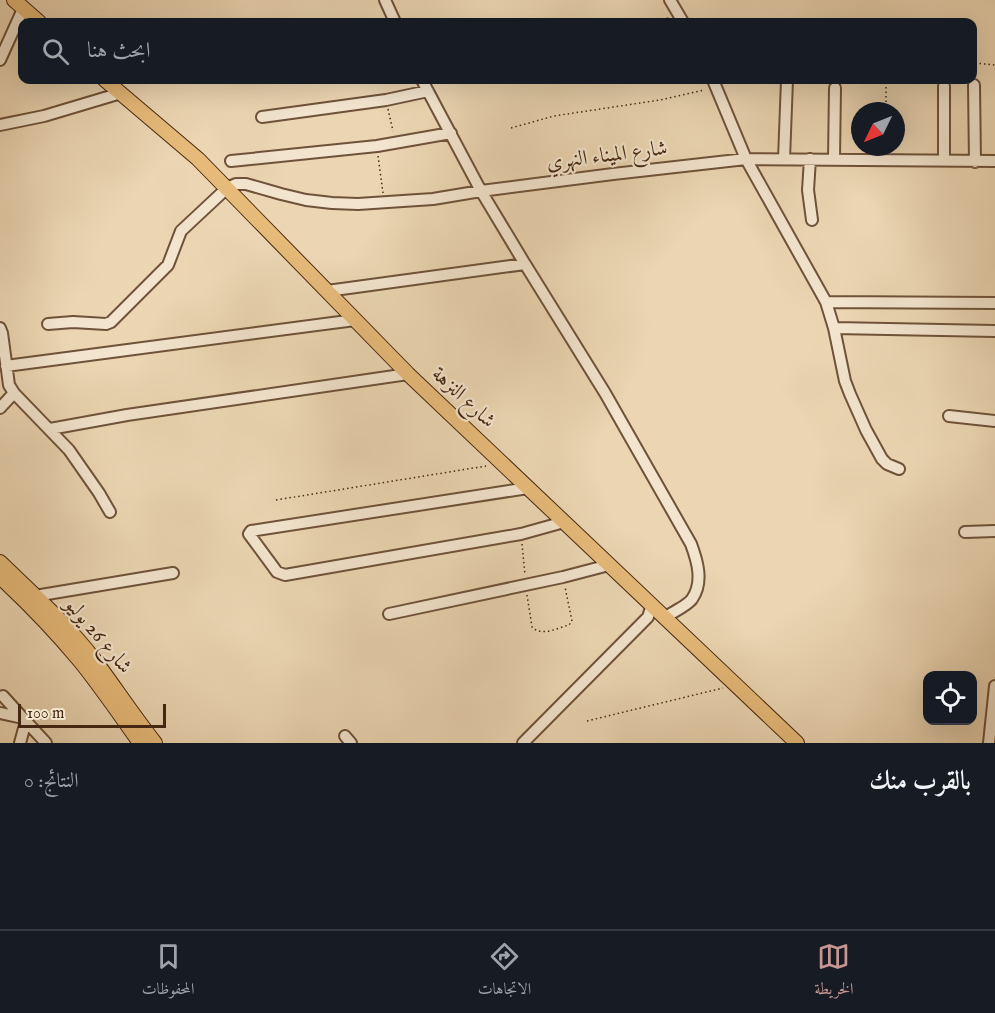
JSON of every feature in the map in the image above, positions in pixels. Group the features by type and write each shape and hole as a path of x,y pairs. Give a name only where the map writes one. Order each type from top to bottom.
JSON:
{"main road":[{"path":"19,4 35,18"},
{"name":"شارع النزهة","path":"110,84 198,159 408,374 797,743"},
{"name":"شارع 26 يوليو","path":"0,562 65,626 92,657 155,743"},
{"name":"شارع 26 يوليو","path":"0,576 67,646 140,743"}],"street":[{"path":"385,0 393,18"},
{"path":"670,0 680,18"},
{"path":"0,60 19,4"},
{"path":"424,84 481,191 605,393 691,544 697,559 699,574 697,587 692,599 665,617"},
{"path":"715,84 746,159 826,302 845,381 857,412 882,459 899,469"},
{"path":"784,159 787,84"},
{"path":"974,85 975,162"},
{"path":"944,86 944,162"},
{"path":"834,159 835,88"},
{"path":"262,117 386,100 428,91"},
{"path":"0,125 44,116 121,93"},
{"path":"231,160 377,146 451,133"},
{"name":"شارع الميناء النهري","path":"227,188 236,184 246,184 306,200 358,204 433,200 481,191 746,159 995,161"},
{"path":"810,159 808,190 812,220"},
{"path":"48,324 73,322 106,324 111,322 168,265 181,231 227,188"},
{"path":"327,291 525,264"},
{"path":"826,302 995,303"},
{"path":"6,366 356,320"},
{"path":"0,328 9,385 69,450 110,512"},
{"path":"834,328 995,331"},
{"path":"50,429 127,415 408,374"},
{"path":"0,408 14,393"},
{"path":"949,416 995,421"},
{"path":"528,488 251,531 249,534 277,572 285,575 521,534 564,522"},
{"path":"965,532 995,531"},
{"path":"389,614 609,565"},
{"path":"35,596 173,573"},
{"path":"523,743 648,617 652,605"},
{"path":"991,737 995,686"},
{"path":"3,696 46,743"},
{"path":"0,713 24,719"},
{"path":"20,743 24,719"}],"path":[{"path":"977,63 995,65"},
{"path":"511,128 554,116 660,100 712,84"},
{"path":"886,84 886,102"},
{"path":"386,100 396,143"},
{"path":"377,146 384,203"},
{"path":"276,500 502,464"},
{"path":"521,534 525,584 532,627 536,631 542,633 569,625 572,621 563,577"},
{"path":"587,721 736,685"}]}
